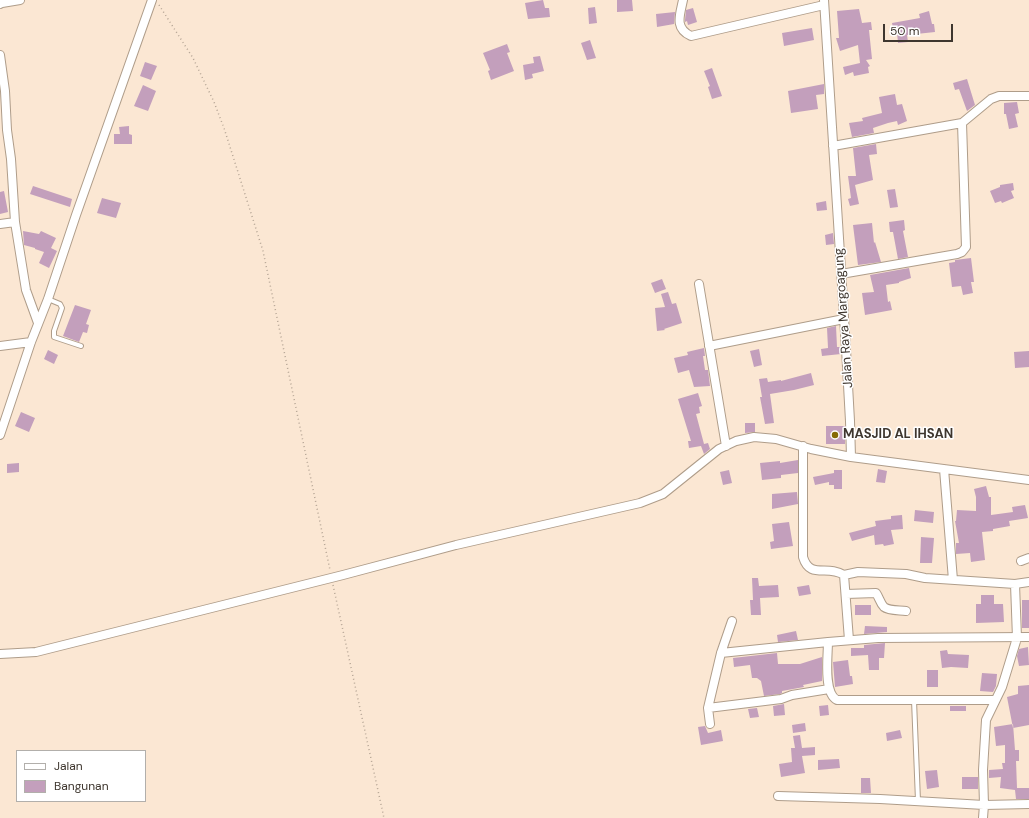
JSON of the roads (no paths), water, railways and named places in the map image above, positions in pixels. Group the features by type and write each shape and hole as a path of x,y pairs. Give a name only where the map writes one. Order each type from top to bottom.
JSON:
{"street":[{"path":"0,4 20,0"},
{"path":"0,435 31,342 48,299 152,0"},
{"path":"683,0 679,22 681,29 691,36 824,2"},
{"name":"Jalan Raya Margoagung","path":"824,2 851,457"},
{"path":"0,55 5,91 7,130 12,159 15,222 26,290 38,323"},
{"path":"833,146 962,123 991,99 999,96 1029,96"},
{"path":"841,274 962,252 966,247 962,123"},
{"path":"0,224 15,222"},
{"path":"699,284 726,446"},
{"path":"709,346 844,319"},
{"path":"0,346 31,342"},
{"path":"0,654 36,652 456,544 640,503 663,494 719,449 736,441 754,437 776,439 851,457 1029,480"},
{"path":"803,446 803,557 806,566 813,570 834,570 844,575 858,572 1015,584 1029,582"},
{"path":"944,469 953,580"},
{"path":"844,575 849,640"},
{"path":"983,818 984,805 982,770 986,720 1002,687 1017,638 1015,584"},
{"path":"846,594 876,593 880,597 884,607 887,609 906,611"},
{"path":"710,724 708,708 721,653 732,621"},
{"path":"721,653 849,640 940,637 1029,637"},
{"path":"828,642 827,674 829,688 833,698 837,700 995,700"},
{"path":"708,708 781,699 792,695 829,688"},
{"path":"778,796 984,805 1029,804"}],"lane":[{"path":"48,299 60,304 62,308 54,337 81,346"},
{"path":"914,700 918,801"}],"place":[{"name":"MASJID AL IHSAN","path":"835,435"}]}
